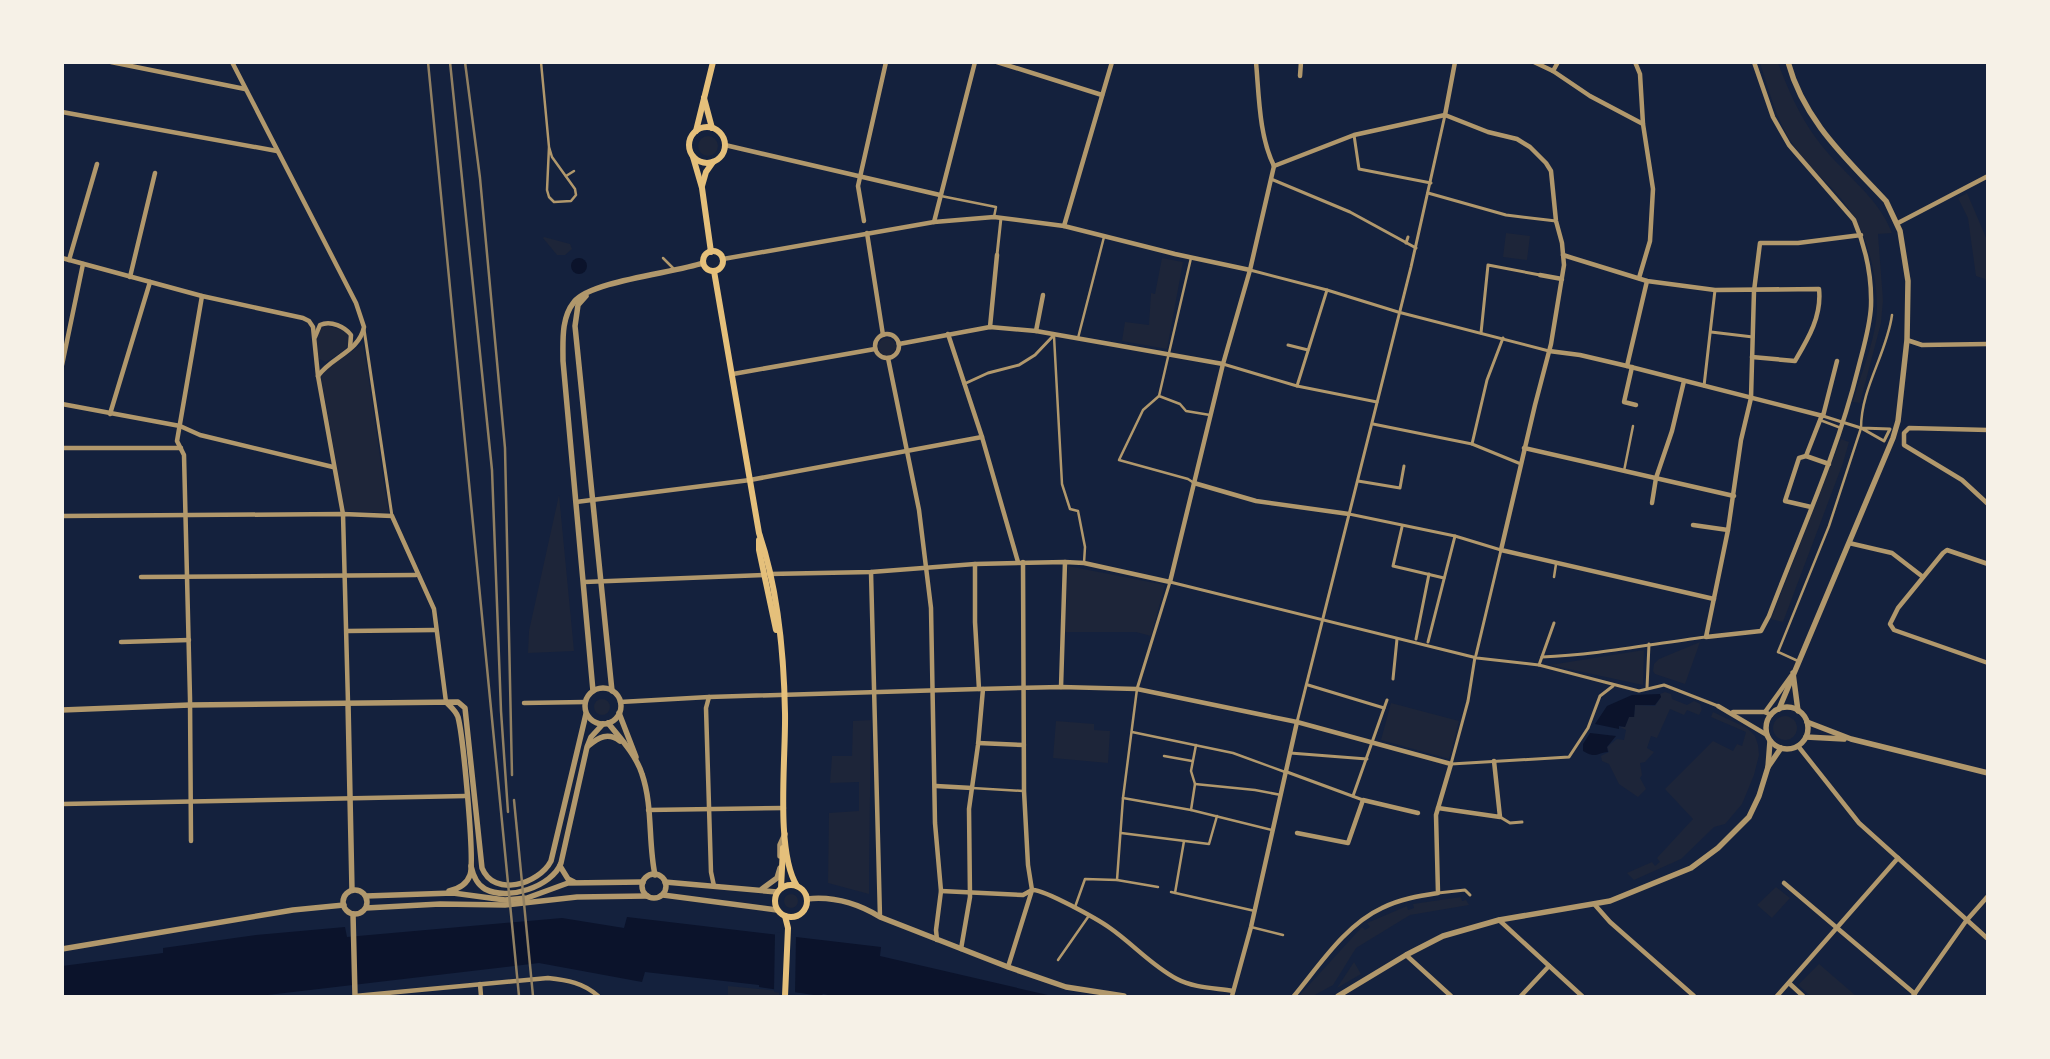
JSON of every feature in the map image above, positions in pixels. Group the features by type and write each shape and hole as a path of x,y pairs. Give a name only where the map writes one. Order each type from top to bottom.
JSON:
{"main road":[{"path":"696,131 713,62"},
{"path":"703,97 712,128"},
{"path":"702,188 706,172 713,162 722,156 725,145 721,134 712,128 696,131 692,135 689,146 702,188 711,252"},
{"path":"693,156 702,163 713,162"},
{"path":"717,252 723,260 722,266 714,271 706,268 703,263 706,254 717,252"},
{"path":"714,271 759,534 759,550 766,574 778,636 784,695 785,834 790,875 797,886 804,892 807,899 805,909 788,928"},
{"path":"785,834 779,890 774,901 777,910 785,916 797,916"},
{"path":"779,890 789,885 797,886"},
{"path":"785,916 788,928 785,995"}],"street":[{"path":"111,62 245,90"},
{"path":"232,62 356,303 364,328 392,516 416,575 434,609 435,630 446,702 458,715 466,796 470,875 464,884 454,890 366,896"},
{"path":"864,221 858,186 859,175 886,62"},
{"path":"934,222 975,62"},
{"path":"997,62 1102,95"},
{"path":"1064,226 1112,62"},
{"path":"1137,689 1170,582 1223,364 1250,270 1274,166 1270,158 1261,113 1256,62"},
{"path":"1300,76 1302,62"},
{"path":"941,891 1023,896 1036,889 1109,927 1177,979 1192,985 1232,994 1251,927 1297,722 1308,685 1349,514 1373,424 1398,312 1416,248 1455,62"},
{"path":"1534,62 1553,71 1590,96 1642,124"},
{"path":"1553,71 1558,62"},
{"path":"1634,62 1640,74 1642,124 1653,189 1650,241 1639,278"},
{"path":"1542,657 1591,654 1649,644 1761,631 1769,616 1843,426 1867,331 1871,306 1868,258 1854,220 1789,145 1773,117 1754,62"},
{"path":"1779,709 1849,543 1893,429 1907,340 1908,281 1898,222 1886,201 1824,136 1800,95 1788,62"},
{"path":"62,112 277,151"},
{"path":"1274,166 1354,135 1445,115 1488,132 1517,139 1530,147 1546,163 1551,171 1556,220 1562,243 1562,279 1549,351 1524,448 1522,464 1476,657 1467,704 1451,764 1434,815 1438,893"},
{"path":"1354,135 1359,169 1431,182"},
{"path":"725,145 940,195"},
{"path":"69,260 97,164"},
{"path":"130,277 155,173"},
{"path":"1898,222 1988,176"},
{"path":"1271,179 1350,212 1416,248"},
{"path":"1428,192 1506,215 1556,220"},
{"path":"723,260 934,222 994,217 1064,226 1191,258 1250,270 1327,290 1398,312 1549,351 1580,355 1630,366 1822,417 1843,426 1893,429"},
{"path":"990,327 1002,218"},
{"path":"867,234 883,335"},
{"path":"1706,637 1728,530 1741,440 1751,398 1754,291 1760,244 1798,243 1861,235"},
{"path":"1406,243 1408,237"},
{"path":"1563,255 1647,281 1715,290 1820,289 1813,331 1795,361 1752,357"},
{"path":"62,258 202,296 303,318 309,321 313,327 318,376 343,514 346,575 352,890"},
{"path":"593,691 562,339 566,318 575,301 592,289 677,271 703,263"},
{"path":"62,365 83,264"},
{"path":"1480,332 1488,265 1562,279"},
{"path":"1636,406 1624,402 1647,281"},
{"path":"110,414 150,282"},
{"path":"592,289 578,306 575,316 591,501 612,691 620,702 619,713 634,748 646,790 655,875"},
{"path":"1297,386 1327,290"},
{"path":"1704,386 1715,290"},
{"path":"191,841 188,577 184,455 177,441 202,296"},
{"path":"1036,331 1043,296"},
{"path":"314,340 316,331 326,323 345,328 351,335 350,349"},
{"path":"899,344 990,327 1036,331 1223,364 1297,386 1377,402"},
{"path":"318,376 326,365 350,349 362,336 364,328"},
{"path":"1711,332 1753,337"},
{"path":"948,334 1020,562 1024,688 1024,791 1028,865 1032,890 1008,967"},
{"path":"964,384 988,373 1020,365 1035,355 1054,334"},
{"path":"883,335 895,337 899,344 895,356 888,358 881,357 875,349 877,339 883,335"},
{"path":"1472,444 1487,380 1503,338"},
{"path":"1907,340 1922,345 1988,344"},
{"path":"1288,345 1308,350"},
{"path":"733,374 875,349"},
{"path":"888,358 920,510 927,568 934,690 935,822 941,891 936,930 937,940"},
{"path":"316,360 326,365"},
{"path":"1806,456 1822,417 1837,361"},
{"path":"1652,503 1656,478 1672,431 1684,381"},
{"path":"62,404 180,426 200,435 333,467"},
{"path":"1373,424 1472,444 1522,464"},
{"path":"1861,428 1884,442 1893,429"},
{"path":"1986,501 1962,480 1904,446 1904,433 1909,428 1988,430"},
{"path":"576,502 750,480 907,449 982,437"},
{"path":"62,448 181,448"},
{"path":"1524,448 1734,496"},
{"path":"1811,507 1785,501 1799,458 1806,456 1829,464"},
{"path":"1358,481 1400,488 1404,466"},
{"path":"1194,483 1256,501 1349,514 1402,527 1455,536 1502,550 1714,599"},
{"path":"62,516 343,514 392,516"},
{"path":"1693,525 1728,530"},
{"path":"1402,527 1393,566 1444,578"},
{"path":"1428,642 1455,536"},
{"path":"1849,543 1892,553 1922,578"},
{"path":"1988,564 1947,550 1891,618 1891,628 1988,663"},
{"path":"584,582 766,574 871,572 1020,562 1084,563 1170,582 1323,622 1476,657 1540,665 1613,686 1639,691 1664,685 1732,712 1768,734"},
{"path":"1061,687 1065,562"},
{"path":"962,949 970,893 969,809 978,743 981,689 974,622 975,564"},
{"path":"871,572 880,917"},
{"path":"1416,639 1429,574"},
{"path":"141,577 416,575"},
{"path":"1540,665 1554,623"},
{"path":"347,631 435,630"},
{"path":"1393,679 1397,639"},
{"path":"121,642 189,640"},
{"path":"1647,688 1649,644"},
{"path":"1793,672 1798,710 1807,722 1851,739 1988,773"},
{"path":"1765,712 1793,672"},
{"path":"1308,685 1384,708"},
{"path":"620,702 709,696 934,690 1061,687 1137,689 1297,722 1451,764 1569,757 1588,728 1600,696 1613,686"},
{"path":"62,710 190,705 458,702 466,708 482,868 488,880 497,884 526,882 536,878 548,868 586,714 585,702 593,691 602,688 612,691"},
{"path":"709,696 706,708 711,872 714,886"},
{"path":"1353,796 1387,700"},
{"path":"524,702 585,702"},
{"path":"1338,996 1443,936 1499,920 1595,905 1615,899 1691,868 1718,848 1749,816 1759,796 1768,767 1770,741 1767,724 1771,715 1779,709 1789,708 1798,710"},
{"path":"1732,712 1765,712 1771,715"},
{"path":"471,866 474,876 480,885 491,891 504,892 537,887 551,877 560,866 587,747 591,737 619,713"},
{"path":"586,714 594,722 606,723 625,744 637,762"},
{"path":"1770,741 1781,748 1798,746 1806,737 1807,722"},
{"path":"587,747 605,736 614,736 625,744"},
{"path":"1806,737 1851,739"},
{"path":"978,743 1024,745"},
{"path":"1798,746 1859,823 1988,939"},
{"path":"1768,767 1781,748"},
{"path":"1290,753 1367,759"},
{"path":"1494,761 1500,816"},
{"path":"1287,772 1363,800 1418,814"},
{"path":"936,786 972,788"},
{"path":"62,804 466,796"},
{"path":"1297,834 1348,843 1363,800"},
{"path":"1438,805 1500,816 1510,823 1522,822"},
{"path":"648,810 784,808"},
{"path":"1272,830 1279,831"},
{"path":"762,889 773,883 779,873 780,845 785,834"},
{"path":"1777,996 1898,858"},
{"path":"560,866 568,879 576,882"},
{"path":"647,896 643,890 643,882 648,876 655,875 665,882 779,890"},
{"path":"443,892 505,902 527,898 561,885 576,882 643,882"},
{"path":"366,908 366,896 362,891 352,890 345,895 344,905 349,912 354,914 360,913 366,908 505,902 577,896 647,896 656,898 663,894 666,888 665,882"},
{"path":"1784,883 1914,995 1966,921 1988,896"},
{"path":"1294,996 1360,921 1382,908 1411,898 1438,893 1465,890 1470,895"},
{"path":"663,894 777,910"},
{"path":"807,899 825,897 848,902 937,940 1066,987 1124,996"},
{"path":"62,949 293,910 344,905"},
{"path":"1595,905 1610,922 1694,996"},
{"path":"354,914 355,996 548,978 570,981 591,989 598,996"},
{"path":"1499,920 1582,996"},
{"path":"928,936 936,930"},
{"path":"1406,956 1451,996"},
{"path":"1521,996 1549,966"},
{"path":"480,984 481,996"},
{"path":"1788,984 1804,996"}],"lane":[{"path":"541,62 548,147 546,190 554,202 569,201 575,197 575,189 552,157 548,147"},
{"path":"566,176 574,170"},
{"path":"940,195 996,207 994,217"},
{"path":"1078,338 1104,236"},
{"path":"663,258 677,271"},
{"path":"1191,258 1159,396 1143,410 1119,460 1188,479 1194,483"},
{"path":"1798,661 1778,652 1829,526 1861,428 1861,416 1879,357 1890,334 1892,315"},
{"path":"1054,334 1062,484 1070,509 1078,510 1085,547 1084,563"},
{"path":"1159,396 1180,404 1186,411 1212,415"},
{"path":"1624,471 1633,426"},
{"path":"1554,577 1557,562"},
{"path":"1117,880 1123,798 1137,689"},
{"path":"1132,732 1233,753 1287,772"},
{"path":"1191,810 1195,784 1191,771 1196,745"},
{"path":"1164,756 1192,761"},
{"path":"1195,784 1255,790 1281,795"},
{"path":"972,788 1024,791"},
{"path":"1123,798 1191,810 1272,830"},
{"path":"1121,833 1209,844 1216,816"},
{"path":"1184,841 1173,892 1254,911"},
{"path":"1074,908 1085,879 1117,880 1158,887"},
{"path":"1058,960 1088,917"},
{"path":"1251,927 1283,935"}],"shaded area":[{"path":"1760,63 1778,63 1794,102 1810,129 1826,150 1877,206 1892,233 1878,234 1883,300 1881,323 1860,403 1853,402 1872,343 1877,306 1874,276 1867,246 1862,232 1847,206 1802,157 1786,134 1773,104"},
{"path":"708,136 715,139 718,146 715,153 708,156 701,153 698,146 701,139"},
{"path":"1967,193 1987,240 1987,286 1985,279 1976,276 1968,218 1958,198"},
{"path":"1506,233 1530,236 1527,260 1503,257"},
{"path":"544,237 570,244 572,249 565,255 557,255"},
{"path":"579,258 585,260 587,266 585,272 579,274 573,272 571,266 573,260"},
{"path":"1162,258 1183,262 1167,349 1122,341 1125,322 1149,325 1151,293 1155,294"},
{"path":"326,325 345,331 349,341 344,350 326,362 319,359 317,340 319,331"},
{"path":"887,338 893,341 896,347 893,353 887,356 881,353 878,347 881,341"},
{"path":"363,344 389,513 345,511 321,377 328,367"},
{"path":"1841,439 1849,442 1843,463 1783,622 1771,619"},
{"path":"559,495 574,651 528,653 529,631"},
{"path":"1068,566 1165,585 1151,636 1136,632 1065,632"},
{"path":"1700,642 1685,684 1655,674 1653,671 1654,664 1659,659"},
{"path":"1644,650 1643,685 1550,665"},
{"path":"1665,692 1671,694 1672,699 1687,705 1694,701 1700,704 1702,709 1699,715 1687,710 1684,715 1670,709 1657,738 1651,736 1647,748 1654,752 1645,762 1640,763 1642,775 1640,778 1646,789 1638,797 1619,784 1609,764 1602,761 1601,756 1609,752 1607,747 1617,739 1624,740 1626,730 1620,727 1625,727 1629,717 1634,717 1635,705 1655,706 1661,697 1660,694"},
{"path":"1660,694 1661,697 1655,705 1635,705 1634,717 1629,717 1625,727 1619,726 1619,729 1595,724 1607,706 1632,695"},
{"path":"602,699 608,701 610,707 608,713 602,715 596,713 594,707 596,701"},
{"path":"1391,703 1459,721 1449,759 1381,740"},
{"path":"1713,712 1747,728 1755,736 1758,745 1759,755 1754,775 1742,804 1725,824 1714,827 1681,859 1634,880 1627,873 1652,862 1655,866 1660,862 1657,858 1693,819 1665,789 1713,741 1733,751 1737,744 1742,746 1746,732 1711,717"},
{"path":"1785,716 1794,719 1797,728 1794,737 1785,740 1776,737 1773,728 1776,719"},
{"path":"871,720 869,894 828,883 829,813 859,811 859,782 830,783 832,756 852,756 853,721"},
{"path":"1056,721 1094,724 1094,730 1110,731 1108,763 1053,758"},
{"path":"1590,733 1616,736 1607,747 1608,752 1594,755 1583,751 1583,744"},
{"path":"1776,887 1790,898 1772,918 1757,905"},
{"path":"788,894 794,894 798,901 794,908 788,908 784,904 784,898"},
{"path":"1461,897 1462,901 1466,900 1469,905 1410,915 1356,948 1333,985 1313,996 1299,996 1362,927 1365,930 1370,927 1367,923 1407,906 1408,910 1414,908 1413,904"},
{"path":"627,917 881,947 880,956 1052,996 833,996 823,994 821,996 759,987 759,985 645,972 642,982 539,963 259,996 63,996 62,966 163,953 163,948 256,935 345,927 347,937 562,918 624,928"},
{"path":"1354,962 1361,974 1337,988"},
{"path":"1819,964 1856,996 1811,996 1798,985"},
{"path":"728,986 779,991 779,996 728,996"}],"pier":[{"path":"775,932 796,935 795,995 774,992"}],"railway":[{"path":"428,62 519,996"},
{"path":"450,62 492,470 501,711 508,812"},
{"path":"465,62 480,178 505,448 512,775"},
{"path":"514,800 533,996"}]}
